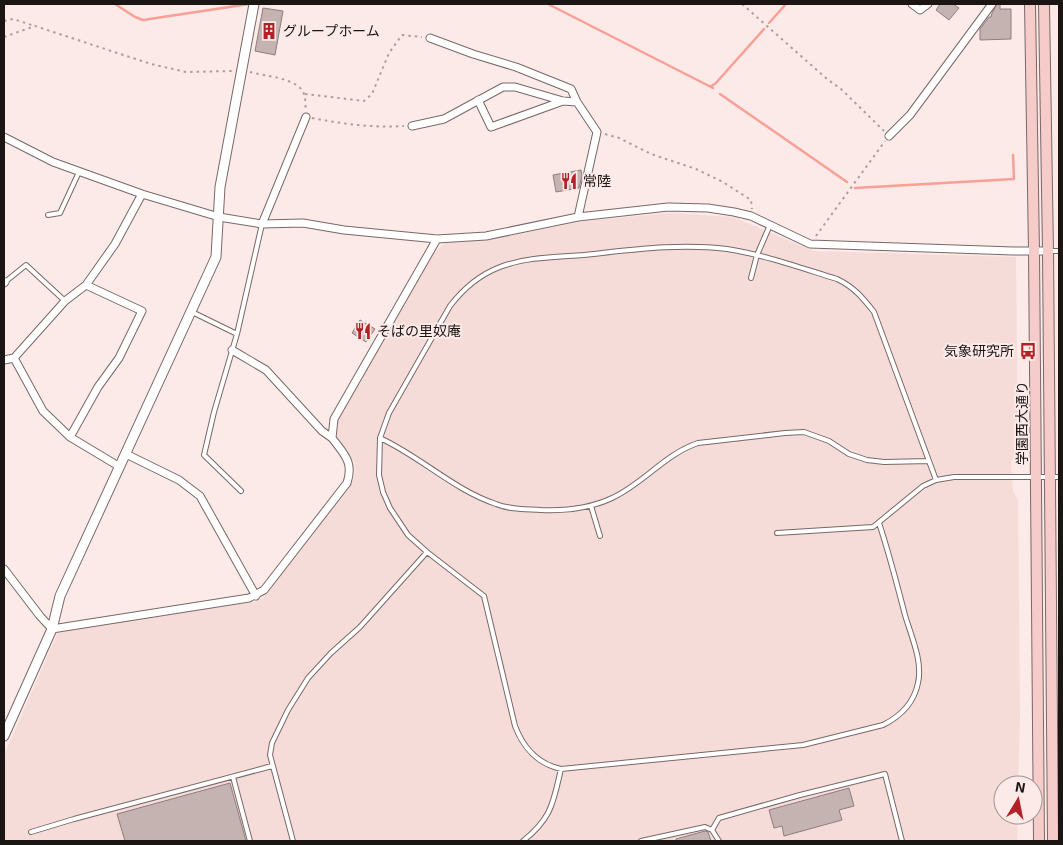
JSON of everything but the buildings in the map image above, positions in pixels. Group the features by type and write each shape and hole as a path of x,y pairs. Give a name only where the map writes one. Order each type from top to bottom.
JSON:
{"main road":[{"name":"学園西大通り","path":"1030,4 1039,841"},
{"name":"学園西大通り","path":"1044,4 1054,477 1053,841"}],"street":[{"path":"4,736 52,629 60,596 216,257 220,187 254,4"},
{"path":"912,4 920,10 928,4"},
{"path":"889,136 910,115 992,4"},
{"path":"430,38 571,89 577,102 598,132 578,217"},
{"path":"412,126 444,119 503,87 515,87 563,101 577,102"},
{"path":"478,100 491,127 563,101"},
{"path":"262,224 306,117"},
{"path":"4,137 53,162 142,194 219,217 262,224 303,222 344,230 437,239 486,236 578,217 668,207 708,208 751,216 810,244 1048,251"},
{"path":"4,360 14,358 65,301 86,285 115,244 142,194"},
{"path":"332,438 334,419 437,239"},
{"path":"70,436 98,387 119,358 142,311 86,285"},
{"path":"52,629 256,596 264,590 347,483 350,474 350,464 332,438 322,431 266,370 232,350"},
{"path":"14,358 43,412 70,436 120,467"},
{"path":"126,454 180,480 200,496 256,596"},
{"path":"4,569 52,629"}],"lane":[{"path":"48,215 60,213 79,172"},
{"path":"241,491 204,455 214,412 237,334 262,224"},
{"path":"751,278 757,255 770,225"},
{"path":"879,523 887,545 919,672 914,696 906,710 895,719 883,725 803,745 561,769 555,768 533,756 519,736 484,596 426,552 398,522 383,492 379,474 380,438 389,413 450,306 460,294 484,275 500,267 529,260 673,246 704,247 757,255 837,279 848,284 860,295 874,312 936,480"},
{"path":"1048,251 1059,251"},
{"path":"5,282 26,265 65,301"},
{"path":"191,312 237,334"},
{"path":"380,438 401,448 474,495 497,505 522,510 556,511 592,506 624,492 685,447 698,443 804,432 829,441 849,454 867,460 884,462 928,461"},
{"path":"777,534 873,527 922,486 936,480 954,476 1054,477"},
{"path":"592,506 600,536"},
{"path":"293,841 272,766 270,755 272,743 288,710 308,678 331,653 360,627 426,552"},
{"path":"32,832 272,766"},
{"path":"524,841 542,825 549,812 561,769"},
{"path":"712,830 719,818 885,774 902,841"},
{"path":"234,777 250,841"},
{"path":"641,841 705,827 712,830 719,841"}],"path":[{"path":"742,4 827,79 842,89 889,136 810,244"},
{"path":"4,22 13,19 151,64 186,72 242,71 289,81 300,86 304,94 306,117 380,128 412,126"},
{"path":"4,37 35,26"},
{"path":"304,94 364,101 372,94 389,54 402,34 430,38"},
{"path":"598,132 619,138 651,154 696,169 723,182 751,200 751,216"}],"shaded area":[{"path":"670,213 733,217 814,251 1016,257 1018,448 1011,462 1013,491 1018,500 1020,716 1018,775 993,775 993,825 1018,825 1017,841 4,841 4,755 57,634 64,629 255,602 263,598 354,479 355,463 337,437 336,421 432,254 445,243 488,240 585,221"}],"waterway":[{"path":"115,4 143,20 249,4"},
{"path":"548,4 713,88"},
{"path":"769,23 786,4"},
{"path":"711,86 715,84 764,29"},
{"path":"720,94 847,182"},
{"path":"855,188 1014,179 1013,155"}],"place":[{"name":"グループホーム","path":"269,31"},
{"name":"常陸","path":"569,181"},
{"name":"そばの里奴庵","path":"363,331"},
{"name":"気象研究所","path":"1028,351"}]}
